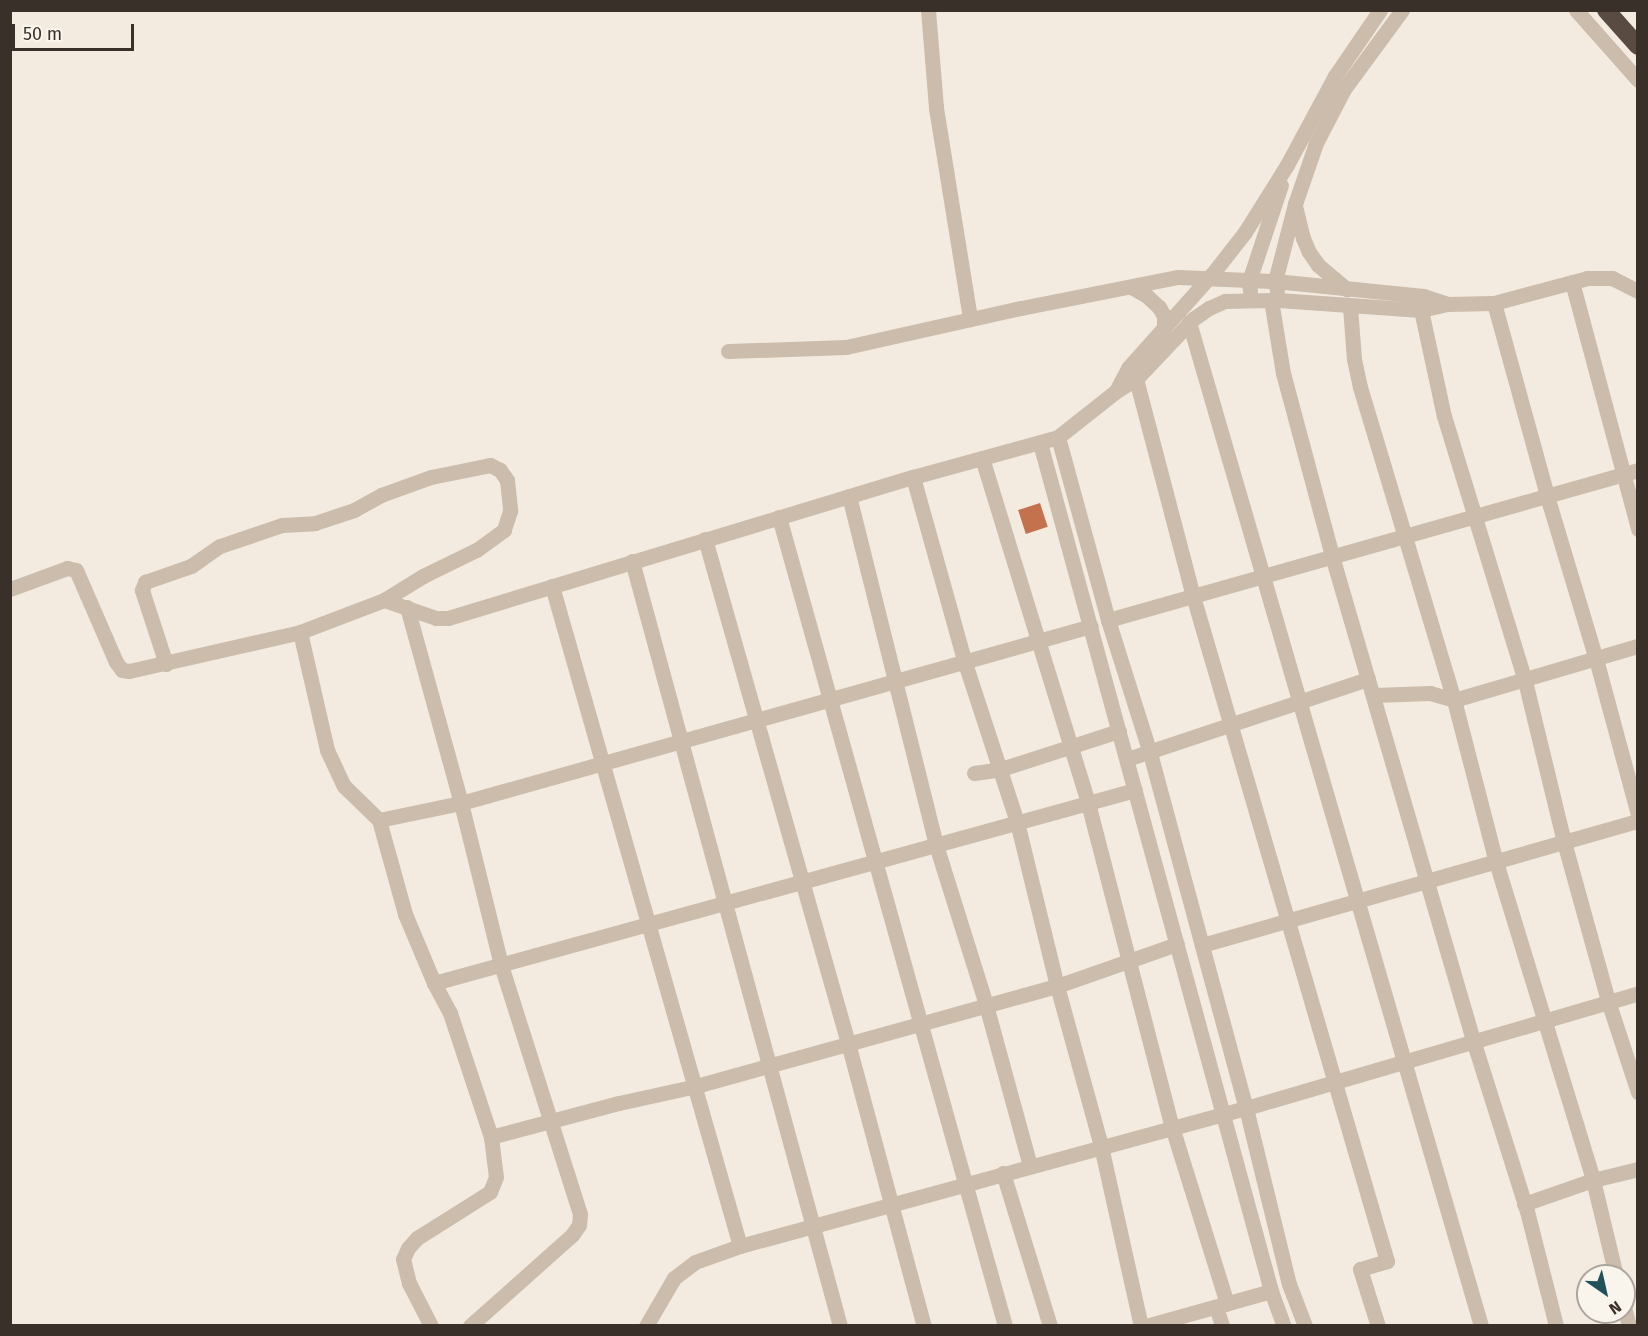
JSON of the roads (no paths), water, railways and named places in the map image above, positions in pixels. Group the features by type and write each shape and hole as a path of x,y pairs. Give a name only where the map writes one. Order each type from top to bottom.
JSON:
{"highway":[{"path":"1606,10 1638,46"}],"street":[{"path":"928,10 936,108 970,319"},
{"path":"1115,392 1128,368 1208,278 1245,232 1287,165 1335,76 1380,10"},
{"path":"1402,10 1364,59 1329,114 1310,159 1295,204 1275,281 1283,373 1332,556 1429,881 1473,1040 1524,1204 1556,1326"},
{"path":"1576,10 1638,80"},
{"path":"1250,299 1249,281 1287,165"},
{"path":"1295,204 1303,238 1309,252 1318,265 1347,289"},
{"path":"728,351 846,347 970,319 1178,277 1275,281 1424,296 1447,304"},
{"path":"384,600 436,618 448,618 913,477 1059,437 1115,392 1136,379 1190,322 1215,305 1250,299 1421,310 1447,304 1494,303 1587,278 1612,278 1638,291"},
{"path":"1572,282 1631,472 1638,529"},
{"path":"1131,287 1147,296 1159,307 1164,316 1164,328"},
{"path":"1494,303 1547,496 1596,659 1638,815"},
{"path":"1350,307 1356,368 1403,536 1454,700 1496,862 1593,1180 1613,1264"},
{"path":"1421,310 1444,416 1525,681 1564,842 1608,1001 1638,1092"},
{"path":"1190,322 1481,1326"},
{"path":"1136,379 1193,596 1387,1261 1360,1269 1378,1326"},
{"path":"1059,437 1108,620 1150,753 1246,1108 1289,1284 1305,1326"},
{"path":"1040,443 1271,1291 1284,1326"},
{"path":"982,458 1088,802 1172,1126 1222,1305 1222,1326"},
{"path":"10,589 67,568 76,570 119,668 135,671 166,664 300,632 384,600 423,576 476,550 504,530 510,511 507,480 500,470 490,465 431,477 381,495 354,510 315,523 282,525 220,546 191,566 145,582 142,590 166,664"},
{"path":"1108,620 1631,472"},
{"path":"913,477 965,663 1017,822 1057,986 1101,1146 1141,1326"},
{"path":"849,496 936,845 986,1005 1030,1166"},
{"path":"779,517 1005,1326"},
{"path":"705,539 803,881 924,1326"},
{"path":"632,561 840,1326"},
{"path":"552,586 740,1246"},
{"path":"407,607 461,803 501,965 580,1214 579,1225 572,1235 470,1326"},
{"path":"379,820 461,803 1091,626"},
{"path":"300,632 327,750 344,786 379,820 405,914 456,1029 491,1137 496,1177 490,1192 417,1239 408,1248 403,1259 409,1283 431,1326"},
{"path":"1374,695 1430,693 1454,700 1638,646"},
{"path":"1127,759 1368,679"},
{"path":"974,774 1001,769 1119,731"},
{"path":"434,983 1135,790"},
{"path":"1202,945 1638,821"},
{"path":"491,1137 696,1086 1057,986 1177,944"},
{"path":"646,1326 674,1278 695,1262 740,1246 1172,1126 1246,1108 1638,993"},
{"path":"1524,1204 1593,1180 1638,1169"},
{"path":"1003,1173 1050,1326"},
{"path":"1146,1326 1271,1291"}]}
